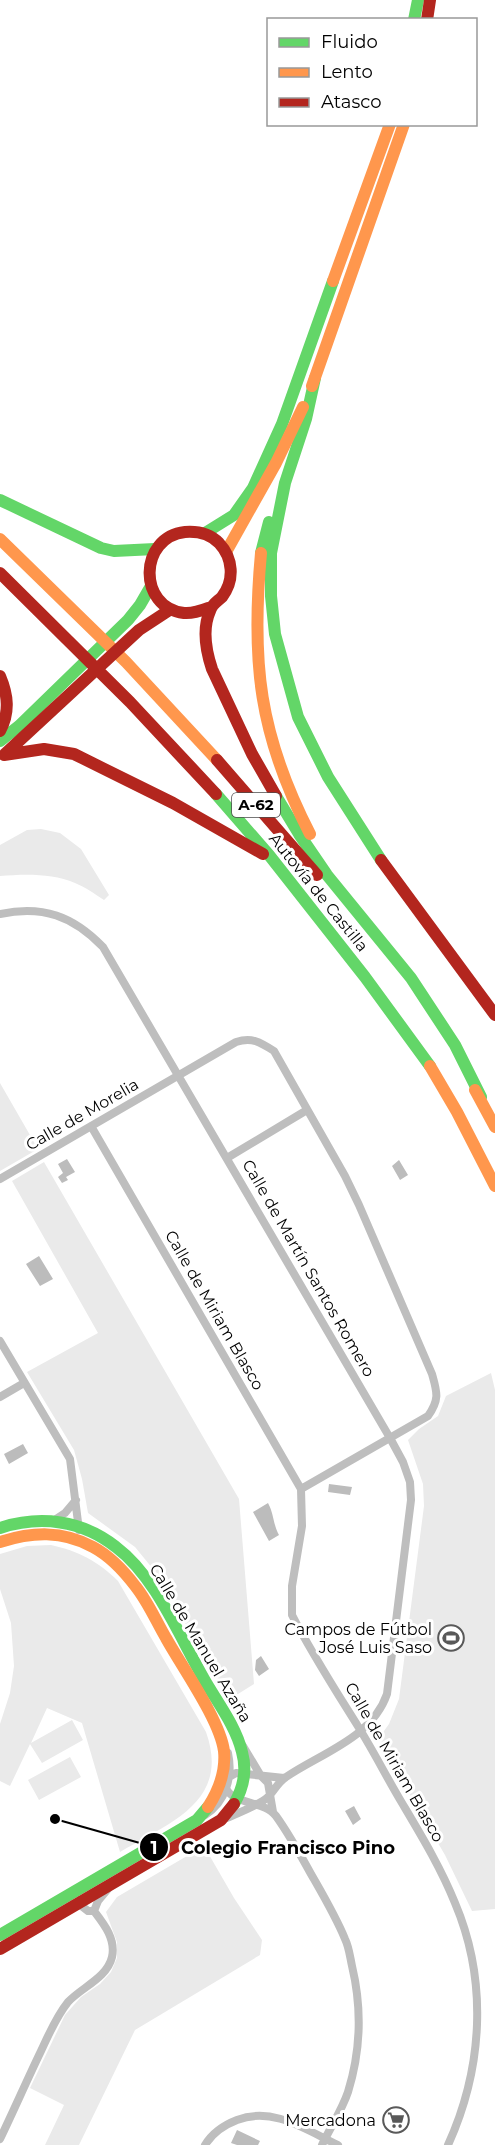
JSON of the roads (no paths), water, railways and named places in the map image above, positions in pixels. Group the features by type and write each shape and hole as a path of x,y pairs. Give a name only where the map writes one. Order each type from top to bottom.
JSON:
{"main road":[{"path":"414,18 418,0"},
{"path":"427,18 430,0"},
{"path":"205,533 234,515 253,488 282,424 389,126"},
{"path":"226,552 271,475 315,378 403,126"},
{"path":"315,378 306,419 285,483 271,554 272,606 275,634 282,664 298,717 328,777 375,853 495,1015"},
{"path":"301,410 278,485 261,553 256,611 256,656 266,718 281,771 303,821 327,865 357,911"},
{"path":"0,500 101,548 122,551 155,549"},
{"path":"211,607 191,612 171,609 163,603 151,586 148,574 150,561 155,549 171,534 194,530 205,533 226,552 231,576 224,593 211,607 205,639 207,658 252,754 300,834 327,875 411,978 449,1035 481,1097"},
{"name":"Autovía de Castilla","path":"0,539 126,662 220,763 302,857 401,982 481,1097 495,1127"},
{"name":"Autovía de Castilla","path":"0,573 113,683 256,839 381,994 434,1071 478,1148 495,1186"},
{"path":"0,741 20,726 128,620 140,606 151,586"},
{"path":"2,756 139,630 171,609"},
{"path":"0,676 9,705 7,719 0,731"},
{"path":"2,756 35,749 59,750 76,755 160,796 271,859"},
{"name":"Calle de Manuel Azaña","path":"0,1528 33,1521 53,1521 78,1526 117,1547 143,1574 240,1743 245,1773"},
{"name":"Calle de Manuel Azaña","path":"0,1542 15,1536 59,1534 82,1540 113,1560 137,1588 222,1737 226,1774"},
{"path":"0,1949 221,1820 238,1799 245,1773"},
{"path":"0,1935 197,1820 213,1801 226,1774"}],"street":[{"name":"Calle de Martín Santos Romero","path":"0,914 17,911 46,913 76,923 90,933 103,947 390,1438 403,1462 410,1482 410,1518 387,1694 377,1714 361,1731 284,1778 270,1794"},
{"name":"Calle de Morelia","path":"0,1179 236,1042 248,1039 258,1041 274,1051 359,1205 432,1374 438,1393 435,1407 428,1416 301,1489"},
{"path":"227,1158 307,1110"},
{"name":"Calle de Miriam Blasco","path":"91,1126 301,1489 302,1526 292,1586 292,1615 434,1858 456,1904 472,1954 478,2000 473,2070 457,2126 448,2145"},
{"path":"0,1341 70,1459 78,1526 82,1540"},
{"path":"0,1397 24,1383"},
{"path":"53,1521 65,1513 76,1500"},
{"name":"Calle de Manuel Azaña","path":"240,1743 267,1783 273,1812"},
{"path":"284,1778 245,1773 226,1774 226,1788 228,1793 238,1799 257,1803 273,1812 318,1887 346,1941 358,1992 360,2025 356,2056 347,2092 323,2142"},
{"path":"197,1820 213,1810 226,1788"},
{"path":"221,1820 266,1799 270,1794"},
{"path":"94,1911 88,1911 88,1899 115,1869"},
{"path":"68,1896 88,1899"},
{"path":"0,2139 55,2020 69,2002 102,1974 112,1956 110,1936 88,1899"},
{"path":"205,2145 223,2125 247,2116 263,2114 277,2117 323,2142 338,2145"}],"place":[{"name":"Campos de Fútbol José Luis Saso","path":"451,1638"},
{"name":"Colegio Francisco Pino","path":"55,1819"},
{"name":"Mercadona","path":"396,2120"}]}
